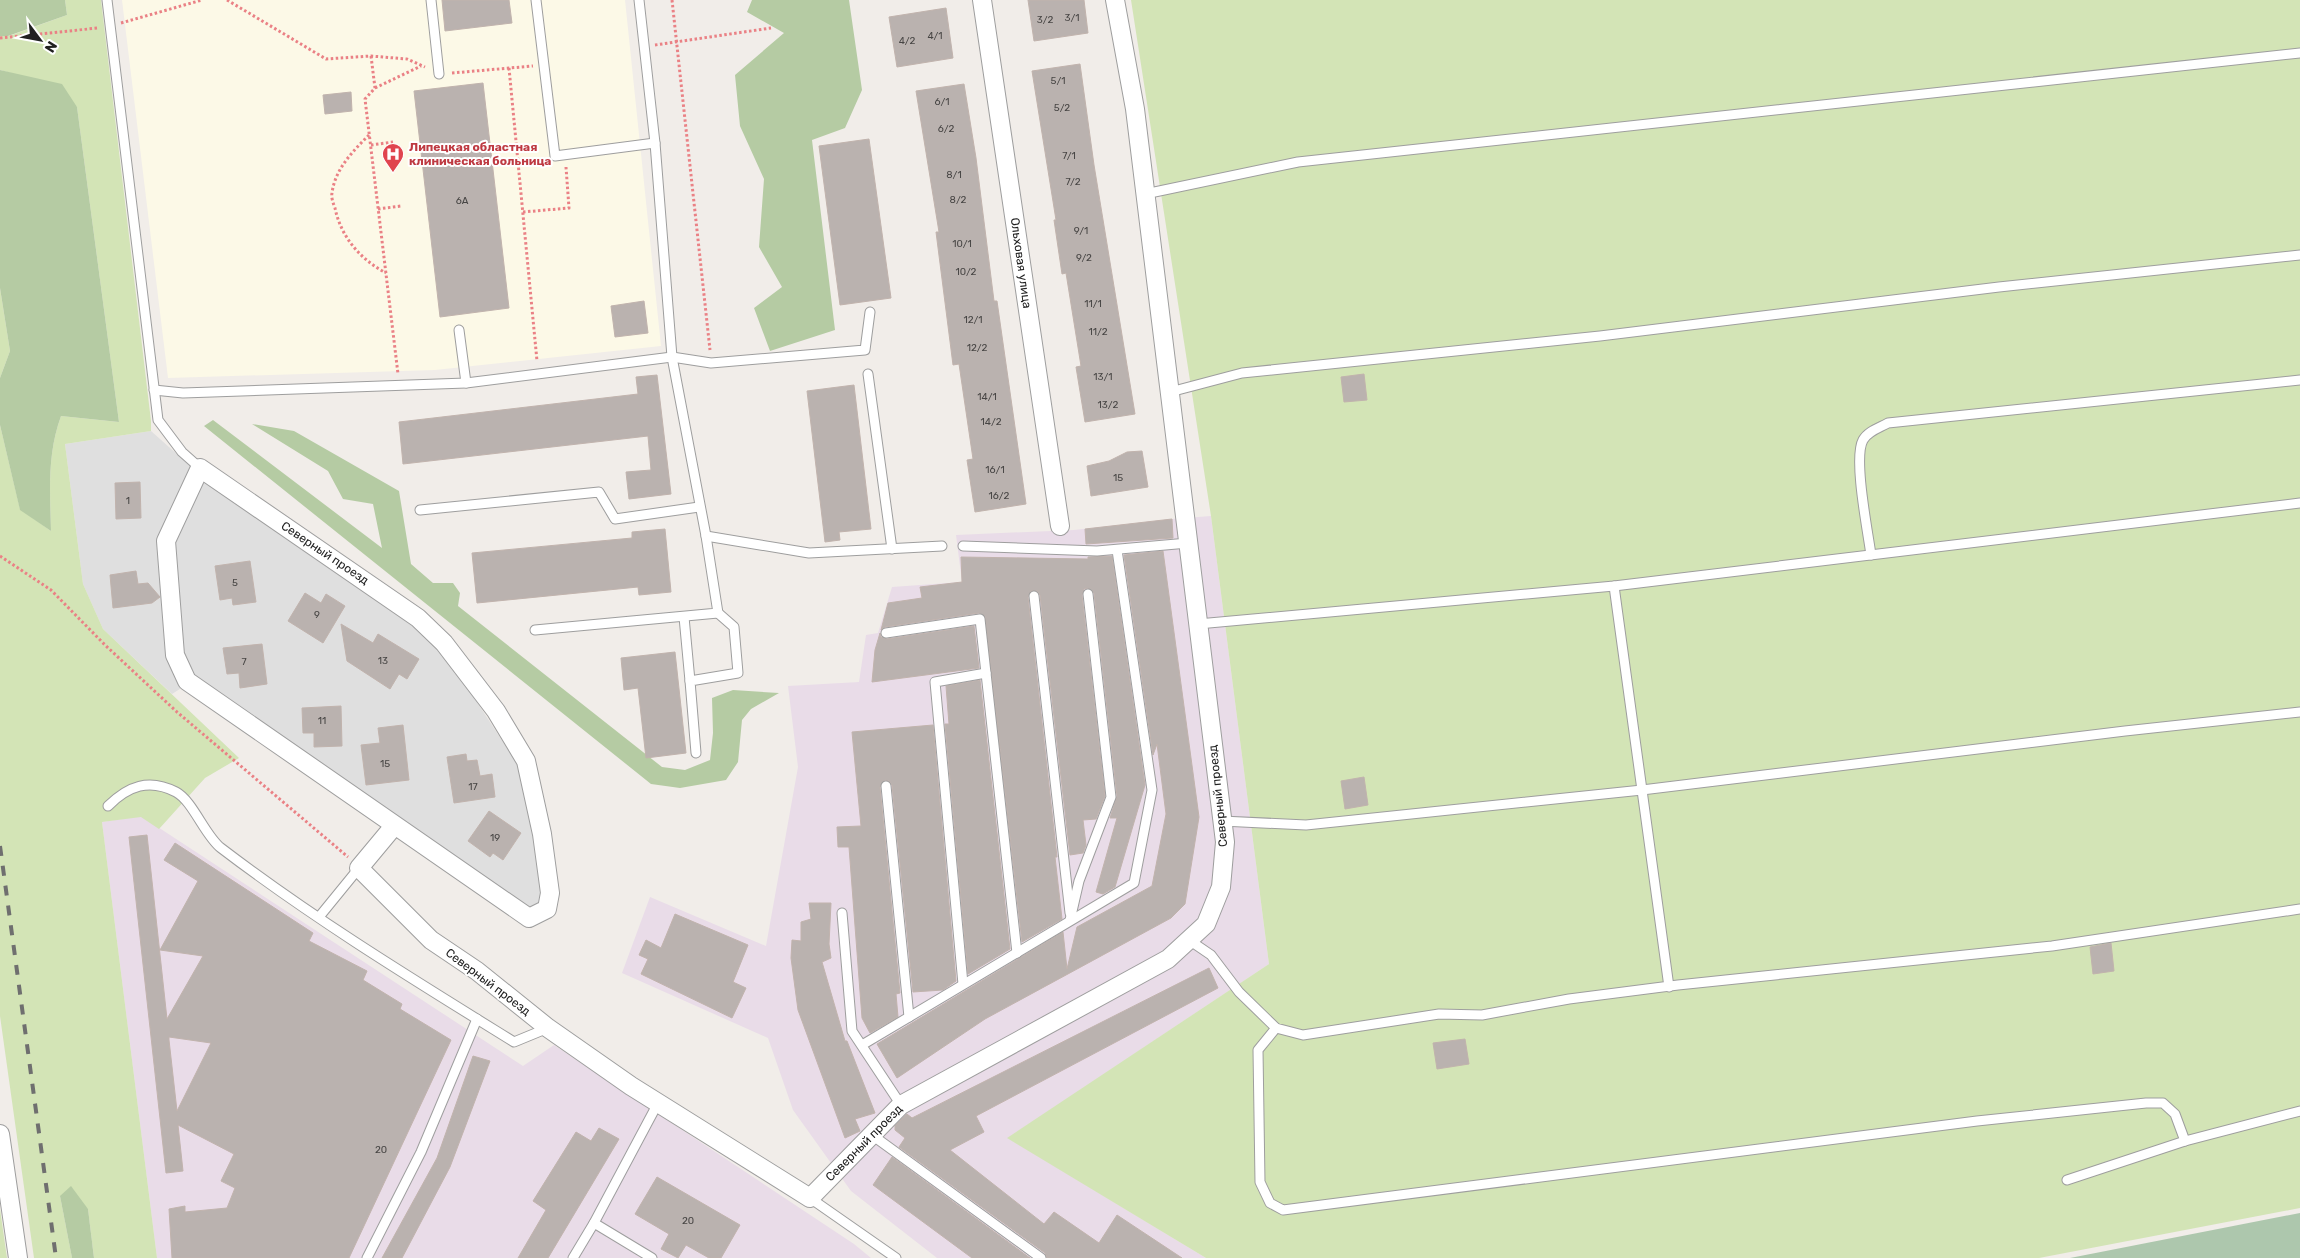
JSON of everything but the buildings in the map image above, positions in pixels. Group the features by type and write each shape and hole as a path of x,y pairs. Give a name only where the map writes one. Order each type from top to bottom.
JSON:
{"street":[{"name":"Ольховая улица","path":"982,0 1060,526"},
{"name":"Северный проезд","path":"359,868 432,940 477,972 548,1028 658,1103 810,1198 901,1105 1168,959 1206,924 1221,887 1225,842 1134,109 1115,0"},
{"name":"Северный проезд","path":"200,468 418,618 444,643 496,711 526,761 542,834 550,893 547,909 529,918 186,681 174,655 166,541 200,468"},
{"path":"359,868 394,826"},
{"path":"0,1134 18,1258"}],"lane":[{"path":"107,0 158,420 182,452 200,468"},
{"path":"431,0 439,74"},
{"path":"536,0 554,156 655,143"},
{"path":"639,0 646,46 655,143 672,357 706,536 718,613 734,627 738,673 690,681"},
{"path":"1145,194 1298,162 2300,53"},
{"path":"1170,392 1242,373 1600,336 1999,287 2300,256"},
{"path":"154,390 183,392 466,383 672,357 711,363 865,350 870,312"},
{"path":"460,330 466,383"},
{"path":"868,374 892,549"},
{"path":"1872,555 1859,462 1862,441 1871,431 1888,423 2300,380"},
{"path":"420,510 599,492 616,519 699,507"},
{"path":"1198,624 1614,586 2300,503"},
{"path":"706,536 808,553 942,546"},
{"path":"962,546 1097,551 1189,549"},
{"path":"862,1045 1134,883 1152,790 1117,550"},
{"path":"1614,586 1669,987"},
{"path":"1070,920 1079,881 1111,797 1088,594"},
{"path":"1034,596 1070,920"},
{"path":"535,630 718,613"},
{"path":"684,617 696,753"},
{"path":"886,633 980,619 1017,953"},
{"path":"964,984 935,682 986,673"},
{"path":"1222,821 1306,825 1642,790 2126,731 2300,712"},
{"path":"108,806 123,792 148,784 177,792 218,846 361,947 514,1042 548,1028"},
{"path":"886,786 909,1017"},
{"path":"319,917 359,868"},
{"path":"1189,940 1211,955 1239,992 1276,1028 1303,1034 1439,1014 1482,1014 1569,999 1669,987 2052,946 2300,908"},
{"path":"842,913 852,1030 901,1105"},
{"path":"367,1258 421,1152 477,1019"},
{"path":"1276,1028 1258,1050 1260,1182 1270,1203 1283,1210 1977,1121 2146,1103 2164,1103 2175,1114 2185,1142"},
{"path":"573,1258 594,1224 658,1103"},
{"path":"2068,1180 2185,1142 2300,1111"},
{"path":"872,1135 1041,1258"},
{"path":"810,1198 896,1258"},
{"path":"594,1224 652,1258"}],"path":[{"path":"0,38 110,26 202,0"},
{"path":"227,0 326,59 371,56 407,59 439,74 544,65"},
{"path":"672,0 711,363"},
{"path":"646,46 676,44 771,28"},
{"path":"371,56 375,88"},
{"path":"400,386 365,100 375,88 421,66"},
{"path":"509,68 539,375"},
{"path":"370,134 352,152 339,171 331,194 337,217 349,242 365,259 386,273"},
{"path":"371,145 393,142"},
{"path":"523,212 570,208 565,154"},
{"path":"378,209 401,206"},
{"path":"0,556 50,590 105,646 177,712 359,868"}],"shaded area":[{"name":"Липецкая областная клиническая больница","path":"122,0 625,0 661,346 435,370 168,378"},
{"path":"151,431 206,480 437,641 522,771 544,869 544,903 526,913 194,680 172,694 103,629 83,584 65,444"},
{"path":"1211,516 1269,964 1008,1138 1206,1258 937,1258 851,1191 793,1110 768,1038 622,973 650,897 766,946 798,767 788,686 859,682 866,635 878,633 892,587 962,582 956,535 1074,530"},
{"path":"141,816 523,1066 554,1045 854,1244 871,1258 157,1258 102,822"}],"green space":[{"path":"0,0 65,0 67,15 8,36 0,36"},
{"path":"65,0 101,0 151,421 151,431 65,444 83,584 103,629 239,758 205,778 159,829 141,817 102,822 157,1258 94,1258 88,1209 60,1196 72,1258 34,1258 0,1016 0,425 20,509 51,531 51,459 61,416 119,422 77,107 11,73 0,70 0,36 9,36 67,15"},
{"path":"752,0 849,0 862,90 845,128 812,140 835,330 770,351 754,308 782,287 759,247 764,179 740,126 735,75 784,33 747,12"},
{"path":"1131,0 2300,0 2300,1208 2039,1258 1206,1258 1007,1138 1269,964 1211,516"},
{"path":"0,70 62,84 77,107 119,422 61,416 51,459 51,531 20,510 0,425 0,378 10,351 0,288"},
{"path":"0,288 10,351 0,378"},
{"path":"213,420 382,548 373,504 343,499 328,471 252,424 294,431 399,491 411,564 433,583 453,583 460,593 458,606 662,767 685,770 710,760 713,733 712,698 733,690 779,693 751,709 742,720 738,762 726,780 680,788 651,784 204,426"},
{"path":"71,1186 88,1209 94,1258 72,1258 60,1196"},
{"path":"0,1209 7,1258 0,1258"},
{"path":"2300,1213 2300,1258 2070,1258"}],"railway":[{"path":"0,846 56,1258"}],"place":[{"name":"Липецкая областная клиническая больница","path":"393,173"}]}
